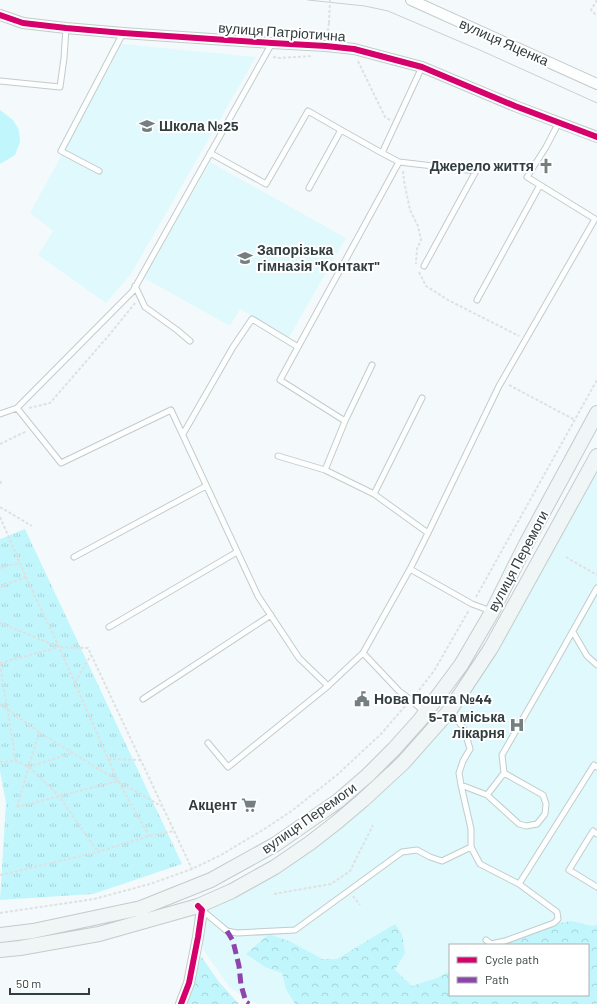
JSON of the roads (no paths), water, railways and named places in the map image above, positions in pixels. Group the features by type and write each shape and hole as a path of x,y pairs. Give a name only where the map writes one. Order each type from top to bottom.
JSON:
{"main road":[{"name":"вулиця Перемоги","path":"0,936 34,931 141,908 211,880 276,844 338,801 368,775 394,749 426,713 461,665 492,612 526,544 597,413"},
{"name":"вулиця Перемоги","path":"0,950 20,948 99,934 200,908 275,867 337,822 403,763 450,710 491,648 597,456"}],"street":[{"name":"вулиця Яценка","path":"411,0 597,84"},
{"name":"вулиця Патріотична","path":"0,15 23,23 66,28 354,49 422,67 515,106 597,137"},
{"path":"181,1004 189,983 198,937 200,908"}],"lane":[{"path":"0,81 60,87 66,28"},
{"path":"99,171 60,151 124,33"},
{"path":"0,414 17,408 132,291 272,43"},
{"path":"382,153 422,67"},
{"path":"210,153 266,184 308,111 399,162 476,171 424,266"},
{"path":"208,743 228,767 328,686 362,653 410,569 502,381 596,219 527,177 546,147 558,122"},
{"path":"309,188 341,130"},
{"path":"345,421 280,380 399,162"},
{"path":"477,300 540,185"},
{"path":"135,286 145,306 190,341"},
{"path":"183,434 233,347 252,319 298,347"},
{"path":"325,470 345,421 372,365"},
{"path":"374,494 422,398"},
{"path":"17,408 61,463 171,410 258,596 299,658 328,686"},
{"path":"278,456 325,470 374,494 428,533"},
{"path":"74,557 206,486"},
{"path":"109,627 237,552"},
{"path":"410,569 472,604 492,612"},
{"path":"487,796 504,773 502,755 597,588"},
{"path":"144,699 270,615"},
{"path":"572,632 588,656 597,666"},
{"path":"362,653 399,691 426,713"},
{"path":"450,710 464,729 470,749 463,761 459,774 471,828 471,847 480,864 519,884 557,912 558,919 554,923 505,941 491,944 486,940"},
{"path":"519,884 594,765 597,767"},
{"path":"461,785 487,796 519,824 526,826 537,824 545,814 546,804 543,795 504,773"},
{"path":"597,834 593,831 569,870 597,887"},
{"path":"200,908 227,931 237,933 295,930 402,852 417,850 442,861 471,847"}],"tram line":[{"path":"308,0 365,6 388,11 482,51 597,103"}],"place":[{"name":"Школа №25","path":"147,126"},
{"name":"Джерело життя","path":"546,166"},
{"name":"Запорізька гімназія \"Контакт\"","path":"245,258"},
{"name":"Нова Пошта №44","path":"362,699"},
{"name":"5-та міська лікарня","path":"517,725"},
{"name":"Акцент","path":"249,805"}]}
